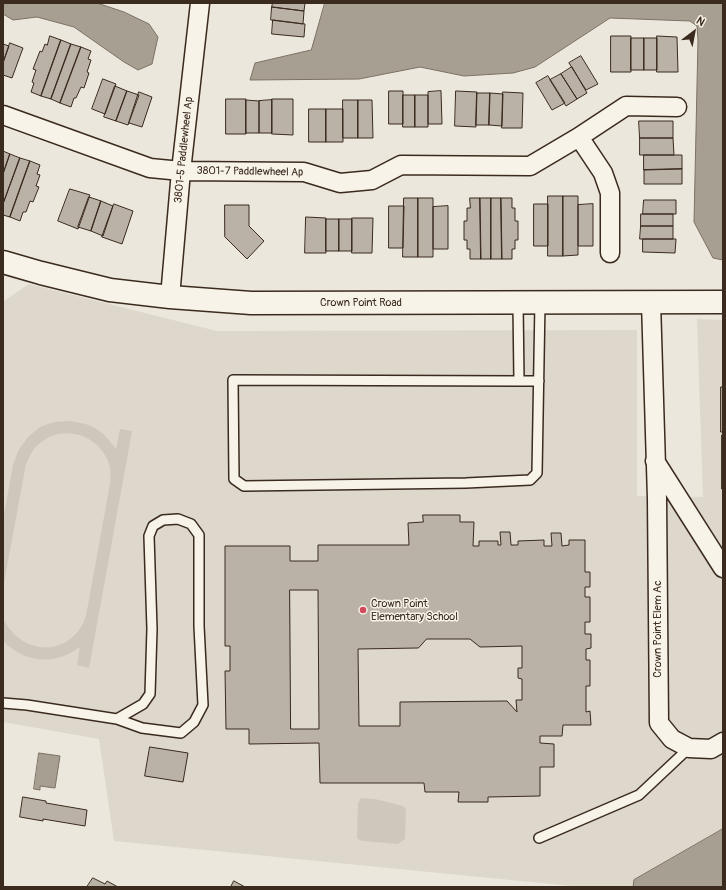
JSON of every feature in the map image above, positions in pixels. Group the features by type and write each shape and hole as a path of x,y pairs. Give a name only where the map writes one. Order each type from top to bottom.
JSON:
{"street":[{"name":"3801-5 Paddlewheel Ap","path":"170,297 181,171 200,3"},
{"name":"3801-7 Paddlewheel Ap","path":"3,114 150,168 181,171 304,172 340,183 372,180 401,165 530,166 579,137 626,106 677,107"},
{"path":"579,137 603,173 610,193 610,253"},
{"name":"Crown Point Road","path":"3,262 97,288 170,297 251,303 723,302"},
{"name":"Crown Point Elem Ac","path":"651,302 657,499 659,723 672,739 689,748 711,748 723,742"},
{"path":"655,460 723,568"}],"lane":[{"path":"518,302 519,381"},
{"path":"538,380 233,380 234,479 244,486 466,483 530,480 537,473 540,302"},
{"path":"3,703 27,705 117,719 142,728 182,733 194,722 203,705 199,626 199,535 191,524 178,519 163,520 154,526 150,536 152,629 150,694 143,704 117,719"},
{"path":"540,838 639,795 689,748"}],"shaded area":[{"path":"3,3 97,3 124,12 149,24 158,37 152,64 138,70 74,27 37,17 13,20 3,14"},
{"path":"325,3 723,3 723,260 713,258 694,222 698,40 697,26 690,21 610,18 535,67 513,73 464,76 420,67 359,79 250,80 255,63 311,50"},
{"name":"Crown Point Elementary School","path":"29,284 217,331 637,330 637,496 703,497 697,319 723,320 723,887 582,887 114,841 99,739 3,722 3,304 4,301"},
{"path":"68,421 91,426 101,432 116,449 120,429 132,431 89,668 77,665 80,647 57,658 40,659 24,656 3,641 3,618 11,631 22,640 33,646 46,647 58,645 70,640 79,630 86,616 110,484 110,467 108,460 101,449 94,442 85,437 67,433 57,434 48,437 40,443 35,447 30,455 26,464 3,588 3,520 13,465 18,451 28,437 40,427 54,422"},
{"path":"39,753 60,756 55,788 40,786 40,790 34,789"},
{"path":"361,798 375,799 403,806 406,810 405,839 398,844 363,841 358,839 358,803"},
{"path":"723,829 723,887 633,887 634,880"}],"building":[{"path":"273,3 305,3 304,11 272,7"},
{"path":"272,7 304,11 303,24 271,20"},
{"path":"273,20 305,24 304,37 272,34"},
{"path":"50,36 61,40 41,96 31,92 34,83 32,82 36,70 33,69 40,51 42,52 45,44 47,45"},
{"path":"611,36 631,36 631,72 611,72"},
{"path":"657,36 677,37 678,72 657,72"},
{"path":"631,38 644,38 644,70 631,70"},
{"path":"644,38 657,38 657,70 644,70"},
{"path":"61,40 71,44 51,99 41,96"},
{"path":"10,43 23,48 12,78 3,75 3,63"},
{"path":"3,44 9,46 3,63"},
{"path":"71,44 81,47 60,103 51,99"},
{"path":"81,47 91,51 88,59 91,60 87,72 89,73 84,88 81,87 76,98 74,98 71,107 60,103"},
{"path":"581,56 598,84 586,90 569,63"},
{"path":"572,67 587,93 577,99 561,74"},
{"path":"561,74 577,99 566,106 550,80"},
{"path":"548,76 565,103 552,110 536,83"},
{"path":"103,79 116,84 105,114 92,109"},
{"path":"115,86 127,91 116,121 104,117"},
{"path":"127,91 139,95 128,125 116,121"},
{"path":"389,91 403,91 403,124 389,124"},
{"path":"441,91 442,124 428,124 428,92"},
{"path":"456,91 477,92 476,127 455,126"},
{"path":"139,92 152,97 142,127 129,123"},
{"path":"503,92 523,93 522,128 502,128"},
{"path":"477,93 490,93 489,125 476,125"},
{"path":"490,93 503,94 502,126 489,125"},
{"path":"403,95 415,95 415,127 403,127"},
{"path":"415,95 428,95 428,127 415,127"},
{"path":"226,99 246,99 246,134 226,134"},
{"path":"272,99 293,99 293,135 272,134"},
{"path":"246,100 259,101 259,133 246,133"},
{"path":"272,100 272,133 259,133 259,101"},
{"path":"343,100 358,100 358,138 343,138"},
{"path":"358,100 372,100 373,138 358,138"},
{"path":"309,109 326,109 326,142 309,142"},
{"path":"326,109 343,109 343,142 326,142"},
{"path":"639,121 673,121 673,138 640,138"},
{"path":"640,138 673,138 674,155 640,155"},
{"path":"3,151 10,154 3,174"},
{"path":"10,154 20,158 3,204 3,174"},
{"path":"644,155 682,155 682,169 644,170"},
{"path":"20,158 30,161 10,217 3,215 3,204"},
{"path":"30,161 40,165 37,174 40,175 36,186 39,187 33,202 30,201 26,212 23,212 20,221 10,217"},
{"path":"682,169 682,184 644,184 644,170"},
{"path":"70,189 90,195 78,229 58,221"},
{"path":"548,196 563,196 563,256 548,256"},
{"path":"563,196 578,196 578,255 563,256"},
{"path":"89,197 101,201 91,231 78,227"},
{"path":"404,198 418,198 418,257 403,257"},
{"path":"418,198 433,198 433,257 418,257"},
{"path":"470,198 480,198 481,259 470,259 470,249 467,249 467,240 464,240 464,221 467,221 467,208 470,208"},
{"path":"480,198 491,198 491,259 481,259"},
{"path":"491,198 501,198 502,259 491,259"},
{"path":"501,198 512,198 512,208 515,208 515,221 518,221 518,240 515,240 515,249 512,249 512,259 502,259"},
{"path":"644,200 676,200 676,214 643,214"},
{"path":"101,201 113,206 103,236 91,231"},
{"path":"114,204 133,211 122,244 102,237"},
{"path":"534,204 548,204 548,246 534,246"},
{"path":"593,204 593,246 578,246 578,205"},
{"path":"225,205 249,205 249,226 264,241 247,259 225,237"},
{"path":"389,206 404,206 403,248 389,248"},
{"path":"448,206 448,249 433,249 433,207"},
{"path":"641,214 673,214 673,226 641,226"},
{"path":"306,217 326,218 326,253 305,253"},
{"path":"352,218 373,218 372,253 352,253"},
{"path":"326,219 339,219 339,251 326,251"},
{"path":"339,219 352,219 352,251 339,251"},
{"path":"641,226 673,226 673,239 640,239"},
{"path":"643,239 676,239 675,253 643,252"},
{"path":"721,387 723,387 723,432 721,432"},
{"path":"723,435 723,489 722,489"},
{"path":"423,515 460,515 460,522 474,522 473,546 479,546 479,541 498,541 498,545 501,545 500,532 510,532 511,545 518,545 518,541 544,540 544,546 552,546 551,533 561,533 562,546 569,545 569,540 585,540 585,572 590,572 590,587 585,587 585,597 590,597 590,622 585,622 585,634 591,634 591,648 586,649 586,660 590,660 590,686 586,686 586,712 590,711 591,725 563,725 562,736 540,736 540,743 554,744 554,767 540,767 540,796 488,797 488,802 458,802 459,792 425,792 424,783 320,783 319,743 249,744 249,729 226,729 225,671 230,671 230,646 225,646 225,546 290,546 290,561 318,561 318,545 409,545 408,523 423,522","holes":["290,590 318,590 319,729 291,729","427,639 470,639 480,647 522,646 522,668 518,668 518,678 522,679 522,700 516,700 517,712 507,701 400,702 400,726 359,726 358,649 418,648"]},
{"path":"150,747 188,753 183,782 145,776"},
{"path":"23,797 46,801 46,803 87,810 85,826 20,817"},
{"path":"93,878 105,884 107,881 118,887 87,887"},
{"path":"234,881 245,887 231,887"}],"place":[{"name":"Crown Point Elementary School","path":"363,610"}]}
